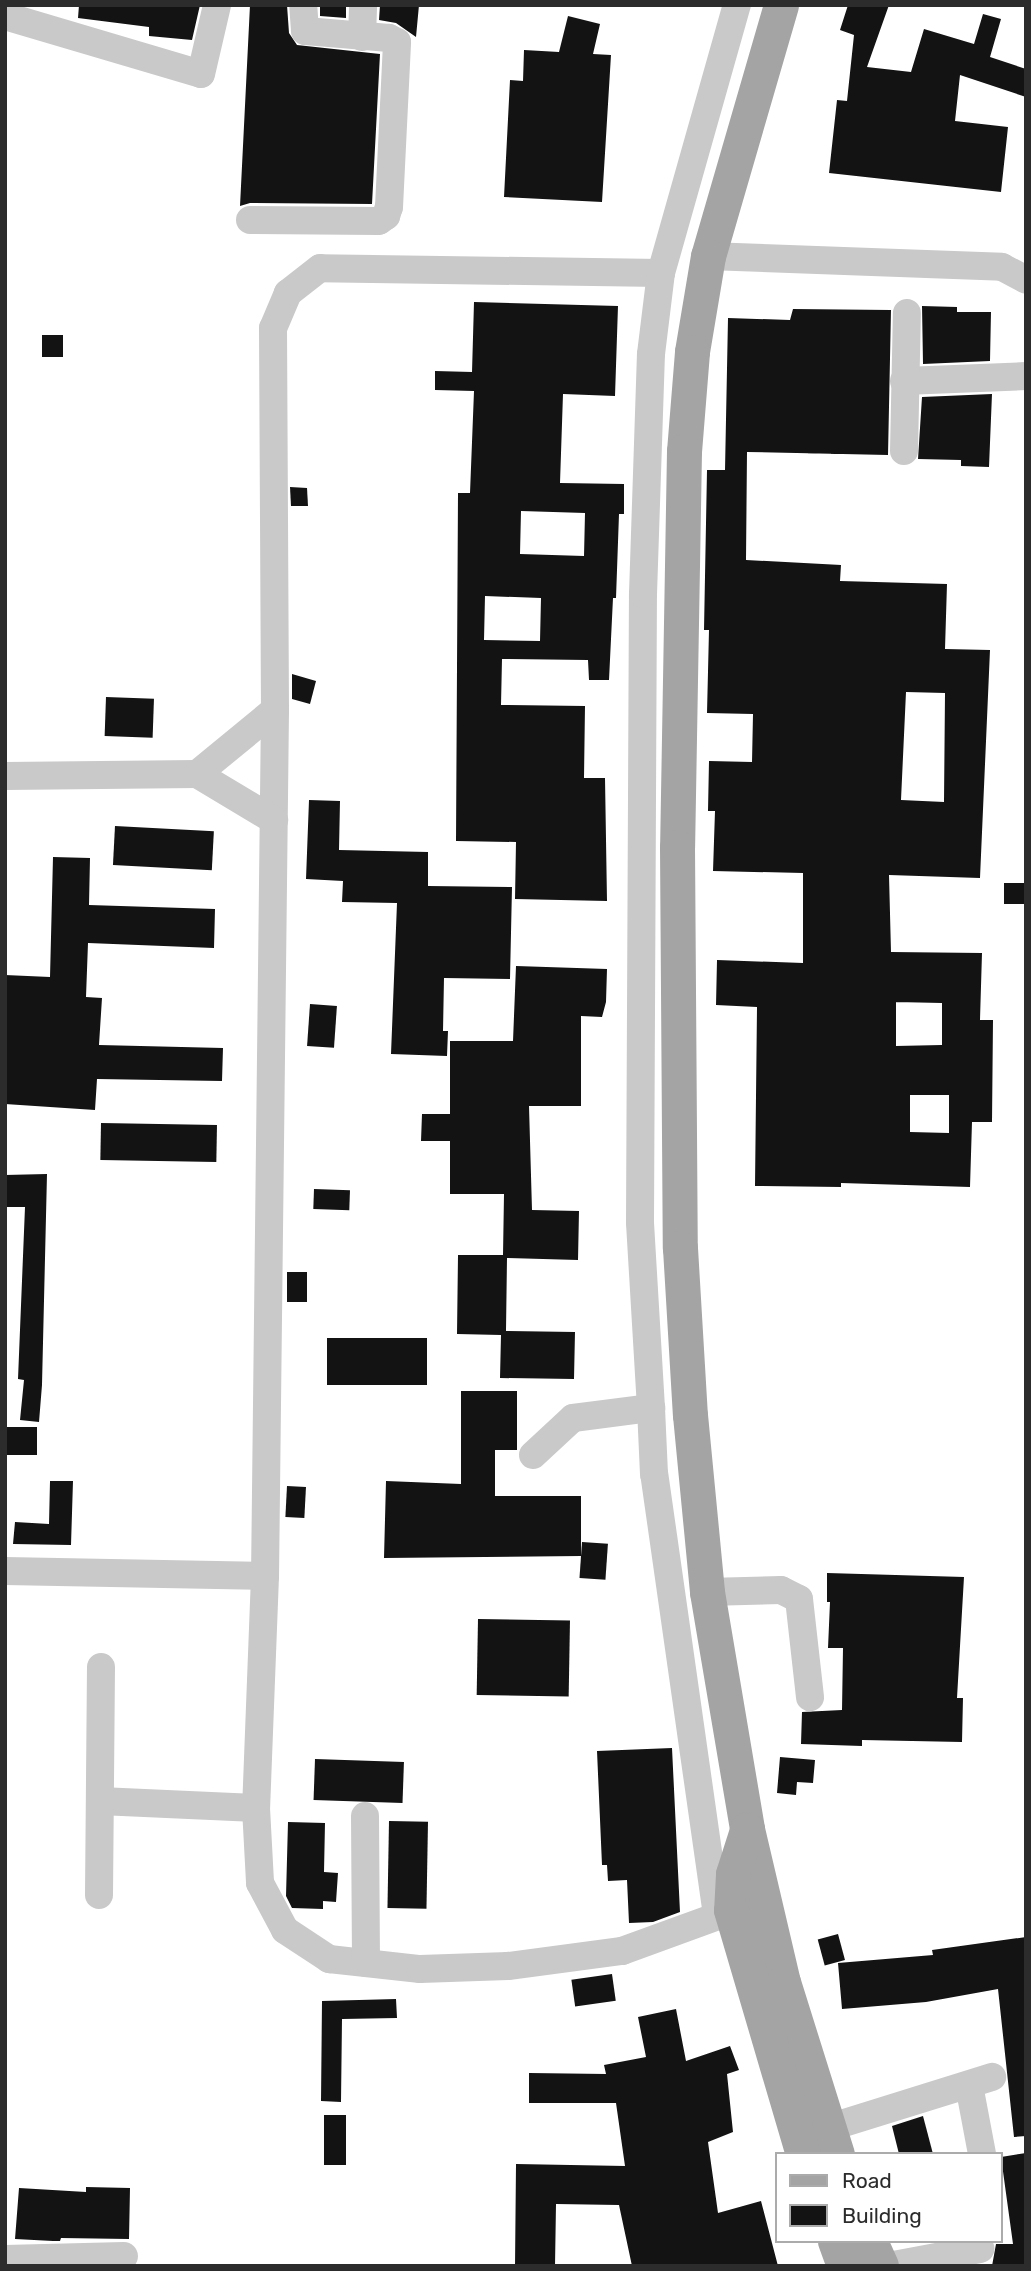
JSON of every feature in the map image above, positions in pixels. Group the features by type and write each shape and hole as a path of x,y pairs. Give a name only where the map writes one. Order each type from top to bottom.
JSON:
{"main road":[{"path":"781,5 709,256 692,352 684,451 677,847 680,1248 690,1415 707,1592 747,1829 783,1983 832,2141"},
{"path":"747,1829 724,1912 802,2152"},
{"path":"836,2243 844,2266"},
{"path":"871,2243 881,2266"}],"street":[{"path":"5,16 201,74 217,5"},
{"path":"250,220 379,221 386,216 389,206 399,49 397,42 389,37 305,32 303,5"},
{"path":"362,37 363,5"},
{"path":"724,1912 668,1582 654,1474 640,1222 643,594 651,354 662,274 737,5"},
{"path":"709,256 1002,267 1026,280"},
{"path":"662,274 320,268 288,293 273,328 275,710 265,1576 256,1808 260,1883 285,1930 329,1959 421,1969 508,1966 622,1951 724,1912 765,1901"},
{"path":"904,451 907,313"},
{"path":"904,381 1026,376"},
{"path":"643,594 682,594"},
{"path":"197,774 275,710"},
{"path":"5,776 197,774 274,820"},
{"path":"533,1455 573,1418 651,1408"},
{"path":"5,1571 265,1576"},
{"path":"707,1592 781,1590 799,1599 810,1697"},
{"path":"99,1895 102,1667"},
{"path":"100,1801 256,1808"},
{"path":"365,1816 366,1963"},
{"path":"832,2141 980,2081 982,2152"},
{"path":"888,2266 981,2249"},
{"path":"5,2259 124,2256"}],"building":[{"path":"79,5 200,5 192,40 149,36 149,27 78,18"},
{"path":"250,5 287,5 289,33 297,45 380,54 372,204 250,203 240,206"},
{"path":"320,5 346,5 346,18 320,16"},
{"path":"380,5 419,5 416,37 396,23 379,20"},
{"path":"848,5 889,5 867,67 911,72 924,29 974,44 983,14 1001,19 990,57 1026,69 1026,97 960,75 955,121 1008,127 1001,192 829,173 837,100 847,101 854,35 840,30"},
{"path":"568,16 600,24 593,54 611,55 602,202 504,197 510,80 523,81 524,50 559,52"},
{"path":"474,302 618,306 615,396 563,394 560,483 624,484 624,514 619,514 609,680 589,680 588,660 502,659 501,705 585,706 584,778 605,778 607,901 515,899 516,842 456,841 458,493 470,493 474,391 435,390 435,371 472,372","holes":["521,511 585,513 584,556 520,554","485,596 541,598 540,641 484,640"]},
{"path":"922,306 957,307 957,312 991,312 990,361 923,364"},
{"path":"793,309 891,310 888,455 747,452 746,560 841,565 840,581 947,584 945,649 990,650 980,878 889,875 891,952 982,953 980,1020 993,1020 992,1122 972,1122 970,1187 841,1183 841,1187 755,1186 757,1007 716,1005 717,960 803,963 803,873 713,871 715,811 708,811 709,761 752,762 753,714 707,713 709,630 704,630 707,470 725,470 728,318 790,320","holes":["906,692 945,693 944,802 901,800","896,1002 942,1003 942,1045 896,1046","910,1095 949,1095 949,1133 910,1132"]},
{"path":"42,335 63,335 63,357 42,357"},
{"path":"992,394 989,467 961,466 961,460 918,459 922,397"},
{"path":"290,487 307,488 308,506 291,506"},
{"path":"292,674 316,681 310,704 292,699"},
{"path":"106,697 154,699 153,738 105,736"},
{"path":"309,800 340,801 339,850 428,852 428,886 512,887 510,979 444,978 443,1031 448,1031 447,1056 391,1054 397,903 342,902 343,881 306,879"},
{"path":"115,826 214,831 212,870 113,865"},
{"path":"53,857 90,858 89,905 215,909 214,948 88,943 86,997 102,998 99,1045 223,1048 222,1081 97,1079 95,1110 5,1104 5,975 50,977"},
{"path":"1004,883 1024,883 1024,904 1004,904"},
{"path":"516,966 607,969 606,1002 602,1017 581,1016 581,1106 529,1106 532,1210 579,1211 578,1260 507,1258 506,1331 575,1332 574,1379 500,1378 501,1335 457,1334 458,1255 503,1255 504,1194 450,1194 450,1141 421,1141 422,1114 450,1114 450,1041 513,1041"},
{"path":"310,1004 337,1006 334,1048 307,1046"},
{"path":"101,1123 217,1125 216,1162 100,1160"},
{"path":"47,1174 39,1422 20,1420 24,1380 18,1379 25,1207 5,1207 5,1175"},
{"path":"314,1189 350,1190 349,1210 313,1209"},
{"path":"287,1272 307,1272 307,1302 287,1302"},
{"path":"327,1338 427,1338 427,1385 327,1385"},
{"path":"461,1391 517,1391 517,1450 495,1450 495,1496 581,1496 581,1556 384,1558 386,1481 461,1484"},
{"path":"5,1427 37,1427 37,1455 5,1455"},
{"path":"50,1481 73,1481 71,1545 13,1544 15,1522 49,1524"},
{"path":"287,1486 306,1487 304,1518 285,1517"},
{"path":"582,1542 608,1544 605,1580 579,1578"},
{"path":"827,1573 964,1577 957,1698 963,1698 962,1742 862,1740 862,1746 801,1744 802,1712 842,1710 843,1648 828,1648 830,1602 827,1602"},
{"path":"478,1619 570,1621 569,1697 477,1695"},
{"path":"672,1748 680,1912 653,1922 629,1923 627,1880 608,1881 607,1865 602,1865 597,1751"},
{"path":"780,1757 815,1760 813,1783 797,1782 796,1795 777,1793"},
{"path":"315,1759 404,1762 403,1803 314,1800"},
{"path":"389,1821 428,1822 426,1909 387,1908"},
{"path":"288,1822 325,1823 324,1872 338,1873 336,1902 323,1901 323,1909 292,1908 286,1896"},
{"path":"838,1934 845,1960 825,1966 818,1939"},
{"path":"1026,1937 1026,2136 1014,2137 998,1989 926,2002 842,2009 838,1963 933,1955 932,1950"},
{"path":"612,1974 616,2001 575,2006 571,1980"},
{"path":"396,1999 397,2018 342,2019 341,2102 321,2101 322,2001"},
{"path":"676,2009 686,2061 730,2046 739,2070 727,2074 733,2132 708,2142 718,2213 761,2201 778,2266 632,2266 619,2205 556,2204 555,2266 515,2266 516,2164 625,2166 616,2103 529,2103 529,2073 606,2074 604,2065 646,2057 638,2017"},
{"path":"324,2115 346,2115 346,2165 324,2165"},
{"path":"923,2116 932,2152 898,2152 892,2126"},
{"path":"1026,2153 1026,2266 992,2266 996,2244 1013,2244 1003,2157"},
{"path":"86,2187 130,2188 129,2239 15,2239 19,2188 86,2192"}]}
